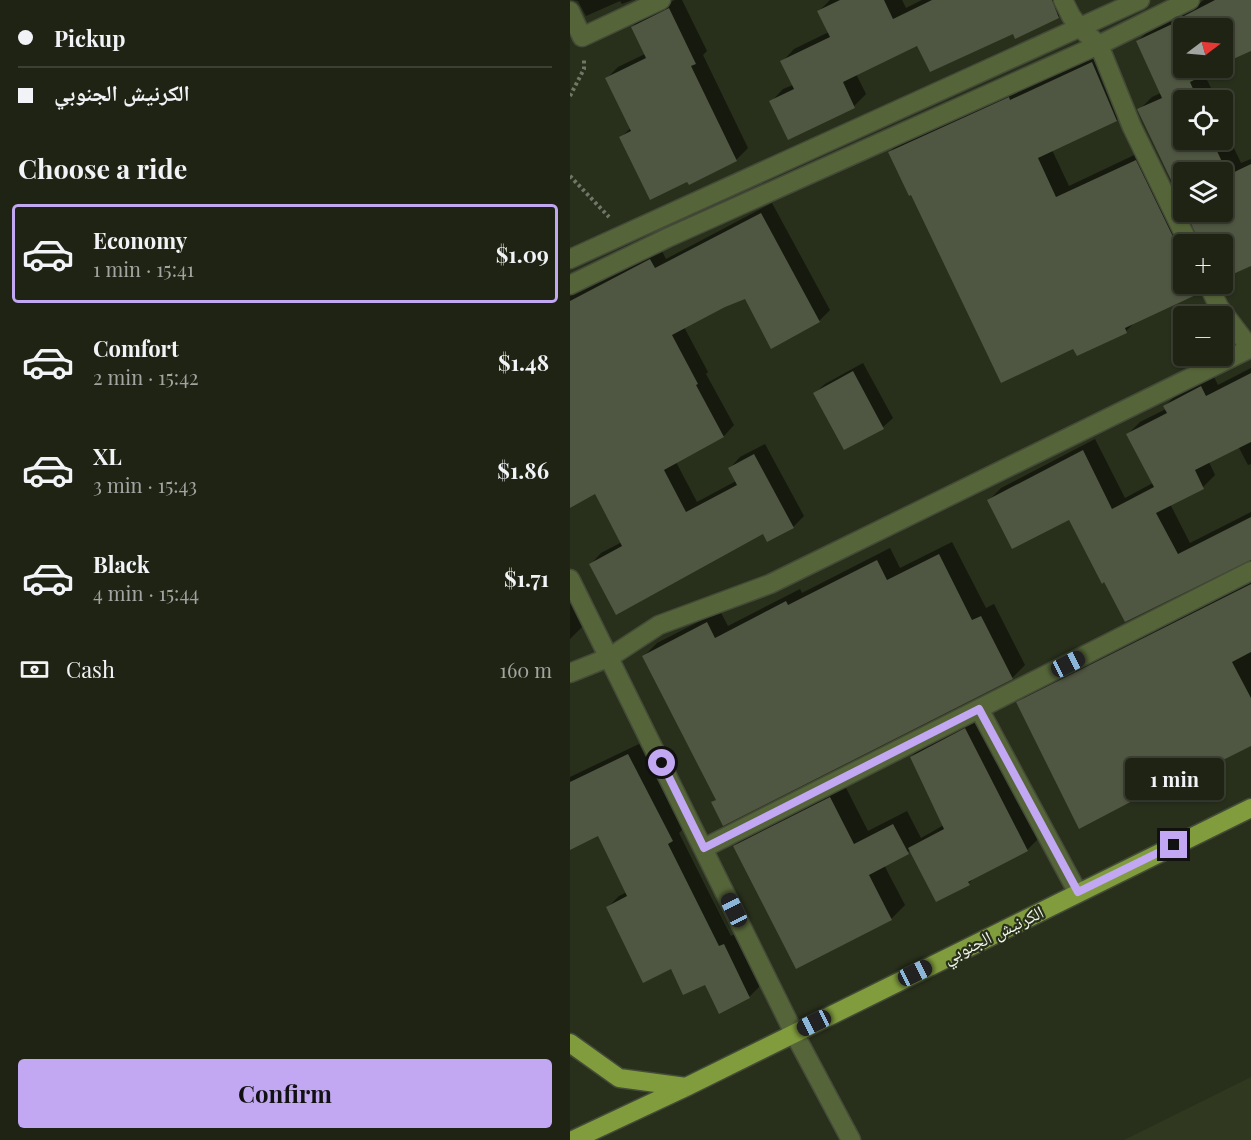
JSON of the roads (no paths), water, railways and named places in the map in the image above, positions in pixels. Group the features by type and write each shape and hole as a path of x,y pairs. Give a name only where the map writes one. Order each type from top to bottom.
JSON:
{"main road":[{"name":"الكرنيش الجنوبي","path":"573,1140 686,1087 1251,808"},
{"path":"570,1043 619,1078 686,1087"}],"street":[{"path":"570,10 582,37 661,0"},
{"path":"1063,0 1080,28 1099,45 1132,128 1184,234"},
{"path":"570,259 1140,0"},
{"path":"570,285 667,238 1099,45 1190,0"},
{"path":"570,673 610,657 659,625 770,584 1251,349 1219,307 1213,294"},
{"path":"704,848 1251,571"},
{"path":"570,579 794,1033 851,1140"},
{"path":"979,709 1078,892"}]}
